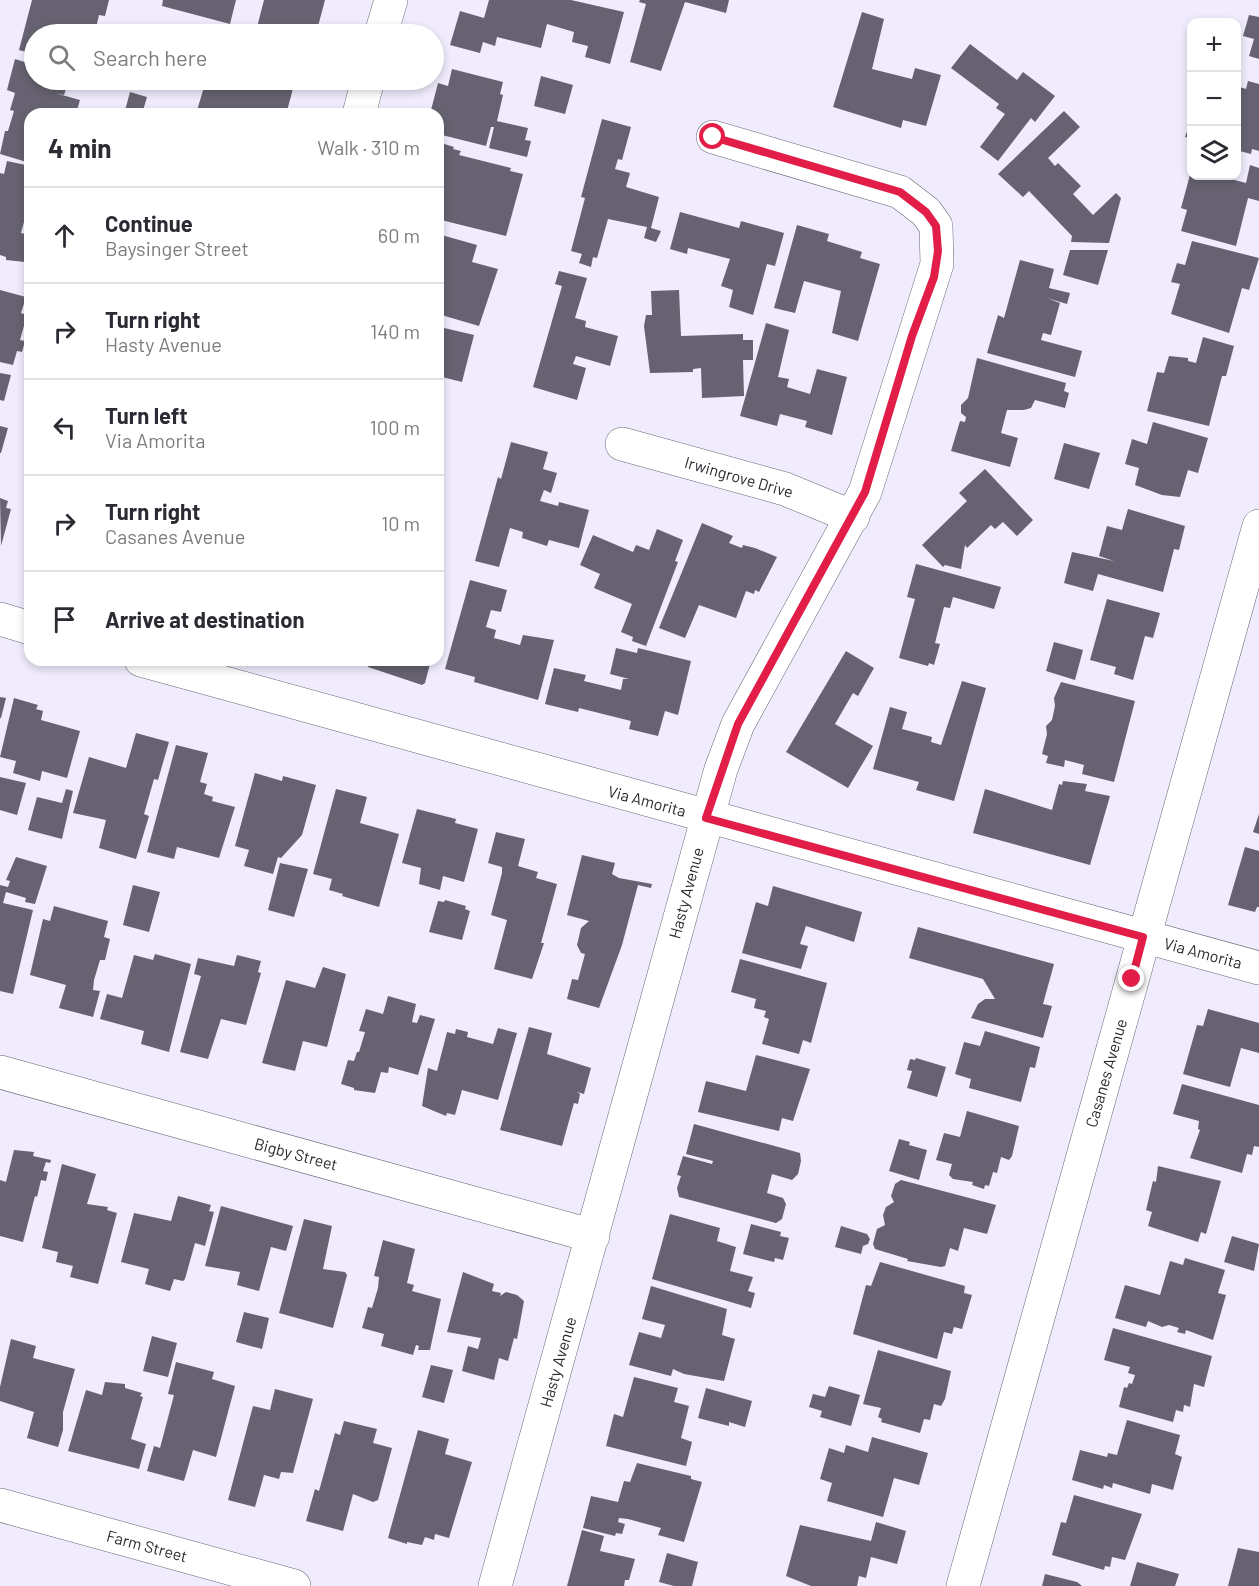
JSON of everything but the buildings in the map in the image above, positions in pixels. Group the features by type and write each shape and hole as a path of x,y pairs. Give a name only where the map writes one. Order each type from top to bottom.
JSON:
{"street":[{"path":"384,24 391,0"},
{"path":"360,108 365,90"},
{"name":"Hasty Avenue","path":"495,1586 706,818 738,724 853,517 874,467 912,336 934,277 938,251 936,226 926,212 900,192 713,137"},
{"name":"Irwingrove Drive","path":"622,444 785,489 853,517"},
{"name":"Casanes Avenue","path":"963,1586 1259,526"},
{"path":"0,619 24,626"},
{"name":"Via Amorita","path":"187,666 202,668 706,818 1259,968"},
{"name":"Bigby Street","path":"0,1072 593,1236"},
{"name":"Farm Street","path":"0,1505 294,1586"}],"route":[{"path":"713,137 900,192 926,212 936,226 938,251 934,277 912,336 865,492 738,724 706,818 1143,937 1132,979"}]}
